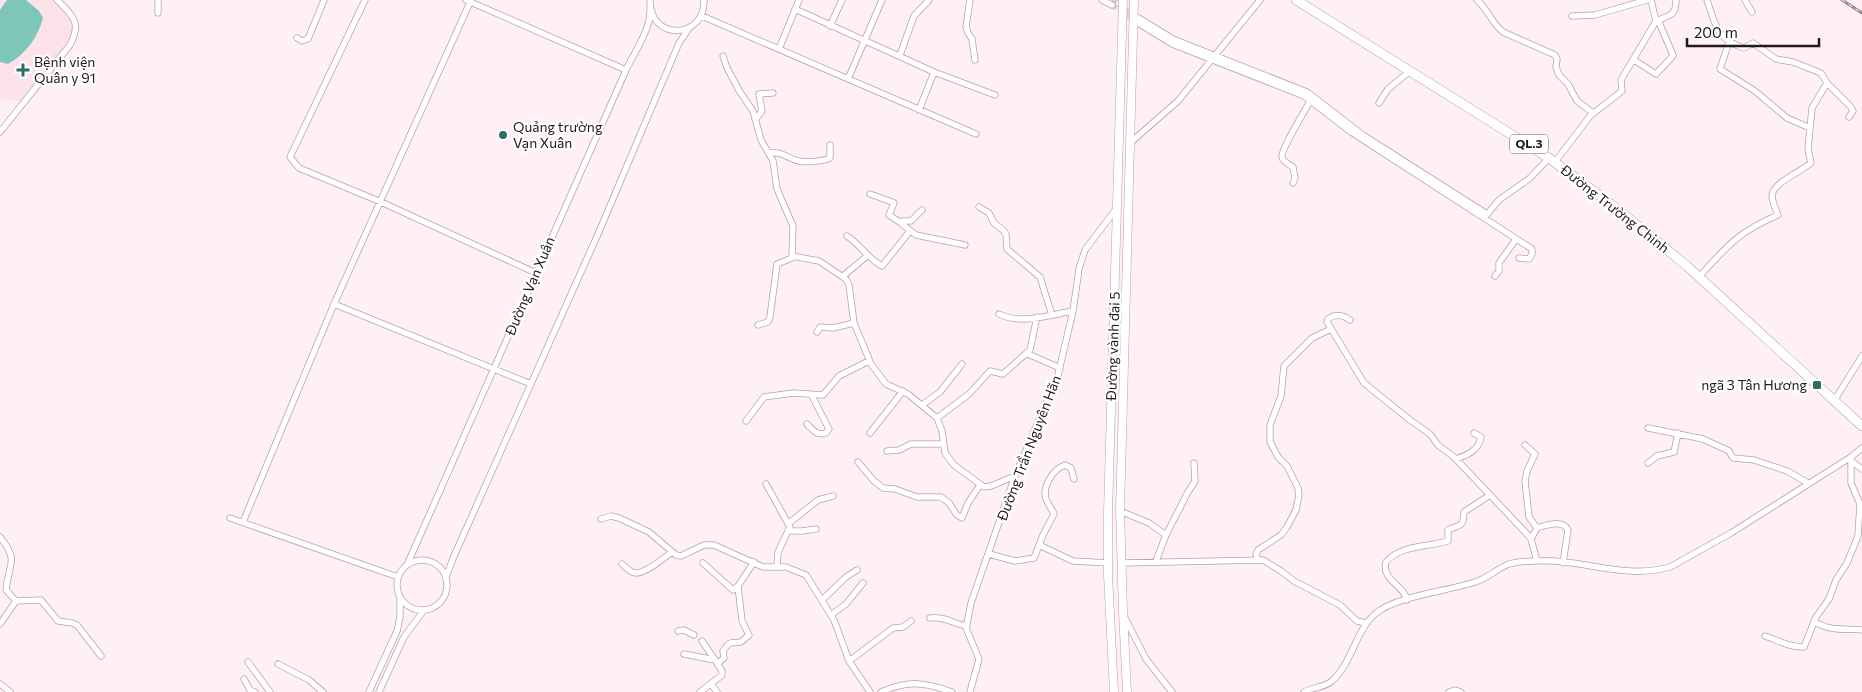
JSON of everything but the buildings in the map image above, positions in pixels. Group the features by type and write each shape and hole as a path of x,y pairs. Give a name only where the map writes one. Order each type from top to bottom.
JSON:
{"highway":[{"name":"Đường Trường Chinh","path":"1296,0 1552,160 1610,204 1699,277 1834,401"},
{"name":"QL.3","path":"1834,401 1862,426"}],"main road":[{"name":"Đường vành đai 5","path":"1114,692 1108,563 1108,512 1123,0"},
{"name":"Đường vành đai 5","path":"1127,692 1120,510 1134,0"}],"street":[{"path":"0,132 70,45 77,32 77,25 72,16 57,0"},
{"path":"158,0 158,13"},
{"path":"297,38 302,40 308,39 324,0"},
{"path":"365,0 290,156 299,168 381,202 536,273"},
{"name":"Đường Vạn Xuân","path":"407,565 647,26 651,15 650,0"},
{"path":"650,7 652,15 664,28 681,31 689,28 702,16 704,0"},
{"path":"778,49 799,0"},
{"path":"830,26 842,0"},
{"path":"848,79 882,0"},
{"path":"900,55 914,16 929,0"},
{"path":"970,0 967,30 972,39 975,60"},
{"path":"1102,0 1112,5"},
{"path":"1130,143 1173,106 1260,0"},
{"path":"1477,0 1484,6 1503,32 1555,55 1557,59 1556,68 1559,75 1569,86 1577,100 1593,113"},
{"path":"1622,0 1624,7"},
{"path":"1572,16 1595,15 1647,0"},
{"path":"1634,60 1656,74 1673,56 1657,20 1651,0"},
{"path":"1485,217 1499,200 1526,182 1552,160 1593,113 1620,93 1622,89 1621,80 1657,20 1673,14 1676,9 1676,0"},
{"path":"1707,0 1718,31 1729,42 1744,48 1755,44 1776,59 1793,62 1821,73 1851,107 1853,111 1850,117"},
{"path":"1746,0 1752,12"},
{"path":"243,522 334,304 469,1 626,70"},
{"path":"795,9 934,72 995,95"},
{"path":"702,16 976,134"},
{"path":"1139,21 1213,58 1292,91 1310,101 1351,132 1485,217 1533,250 1529,259 1519,258"},
{"path":"446,577 430,561 414,562 407,565 398,578 397,588 400,597 406,605 415,609 424,610 432,608 443,599 447,585 446,577 454,556 598,234 680,43 689,28"},
{"path":"1729,42 1720,69 1755,91 1787,118 1810,128"},
{"path":"723,56 727,68 742,95 752,107 761,140 774,164 778,192 793,226 792,258 778,264 770,317 768,322 758,325"},
{"path":"1213,58 1306,92 1416,173"},
{"path":"1379,103 1388,89 1410,71"},
{"path":"919,110 934,72"},
{"path":"1699,277 1735,238 1763,221 1778,215 1772,192 1780,183 1811,163 1808,149 1812,108 1828,83"},
{"path":"756,119 762,112 758,94 773,93"},
{"path":"1293,183 1295,178 1293,168 1283,160 1282,156 1286,142 1296,128 1310,101"},
{"path":"769,153 781,153 799,161 826,159 830,158 830,145"},
{"path":"870,194 894,203 888,215 901,222 910,231 926,238 965,246"},
{"path":"980,207 989,213 994,223 1006,234 1007,249 1040,277 1052,315"},
{"name":"Đường Trần Nguyên Hãn","path":"967,626 971,603 1015,476 1060,368 1073,311 1078,275 1085,250 1117,208"},
{"path":"901,222 911,220 922,210"},
{"path":"847,236 858,244 867,256 882,266 910,231"},
{"path":"1495,276 1498,272 1499,263 1516,239"},
{"path":"792,256 819,261 843,276 849,285 854,323 868,353 869,361 886,384 903,391 937,418 941,427 945,453 954,465 980,485 991,486 1015,476"},
{"path":"843,276 867,256"},
{"path":"334,304 531,384"},
{"path":"999,314 1013,320 1073,311"},
{"path":"1350,320 1340,315 1332,316 1327,322 1364,383 1428,432 1438,446 1456,459 1532,539 1537,560"},
{"path":"937,418 969,394 990,371 1003,374 1028,354 1032,347 1038,317"},
{"path":"817,332 820,327 833,328 854,323"},
{"path":"1258,560 1256,554 1258,550 1280,535 1287,527 1294,514 1299,496 1298,488 1291,473 1287,466 1278,458 1270,442 1270,425 1281,396 1284,366 1312,338 1331,329"},
{"path":"1028,354 1060,368"},
{"path":"1834,401 1862,356"},
{"path":"746,421 764,397 793,393 823,394 839,376 869,361"},
{"path":"922,405 940,392 962,364"},
{"path":"870,433 903,391"},
{"path":"807,424 812,430 820,434 826,433 829,429 811,394"},
{"path":"1648,428 1707,441 1729,451 1733,458 1754,460 1787,471 1808,483"},
{"path":"1456,459 1470,454 1478,446 1481,436 1474,433"},
{"path":"1648,463 1658,456 1674,452 1678,434"},
{"path":"887,451 899,450 911,444 944,444"},
{"path":"1525,445 1535,454 1527,471 1525,481 1529,517 1537,528"},
{"path":"1304,692 1325,685 1333,680 1343,666 1366,623 1381,609 1484,579 1510,564 1537,560 1635,572 1660,570 1670,567 1731,533 1808,483 1851,459 1862,448"},
{"path":"1851,459 1862,469"},
{"path":"1765,636 1802,647 1806,643 1814,621 1829,598 1836,580 1847,563 1858,536 1860,504 1850,483 1851,459"},
{"path":"858,462 885,489 895,489 917,497 941,497 962,518 968,503 980,485"},
{"path":"1156,561 1166,535 1195,481 1194,463"},
{"path":"989,554 1015,561 1031,560 1037,555 1054,514 1046,497 1049,482 1056,470 1065,465 1071,468 1074,480"},
{"path":"766,484 790,523 790,531 778,552 777,567"},
{"path":"1407,600 1405,593 1386,571 1386,562 1406,550 1448,541 1448,530 1461,526 1464,522 1464,512 1490,495"},
{"path":"790,523 818,500 833,496"},
{"path":"1125,513 1149,523 1166,535"},
{"path":"601,519 611,516 619,518 649,532 672,552 681,556 704,545 714,545 763,567 786,567 806,575 836,624 849,661 870,692"},
{"path":"230,518 398,578"},
{"path":"1532,539 1537,528 1549,524 1563,524 1566,526 1568,530 1563,563"},
{"path":"790,531 816,528"},
{"path":"0,537 8,547 11,557 6,590 16,601"},
{"path":"1040,545 1073,561 1108,563"},
{"path":"622,564 631,571 639,572 672,552"},
{"path":"1121,563 1258,560 1268,562 1294,581 1340,605 1358,621 1366,623"},
{"path":"703,563 730,588 735,589 754,562"},
{"path":"822,600 834,591 846,577 857,570"},
{"path":"831,615 846,604 863,583"},
{"path":"684,654 716,662 724,658 723,652 730,643 733,641 740,642 748,635 742,621 738,586"},
{"path":"369,692 396,631 400,617 400,597"},
{"path":"16,601 41,600 58,621 72,623 77,626 101,656"},
{"path":"0,624 16,601"},
{"path":"379,692 404,637 424,610"},
{"path":"1123,612 1146,659 1172,692"},
{"path":"930,618 941,617 957,625 967,626 968,634 978,653 979,659 970,692"},
{"path":"849,661 893,628 903,627 911,621"},
{"path":"1814,621 1824,627 1841,630 1862,630"},
{"path":"678,632 684,630 694,635"},
{"path":"700,692 723,673 702,641"},
{"path":"248,662 270,692"},
{"path":"278,664 309,680 323,692"},
{"path":"244,679 250,690 255,692"},
{"path":"881,692 902,683 918,683 952,692"},
{"path":"0,684 10,692"},
{"path":"711,684 717,692"},
{"path":"1325,685 1329,692"},
{"path":"1449,692 1455,690 1461,692"}],"shaded area":[{"name":"Bệnh viện Quân y 91","path":"0,0 54,0 71,17 74,26 71,40 20,101 3,100 0,102"},
{"path":"7,0 26,0 39,11 43,18 38,32 26,50 8,64 0,62 0,10"}],"tunnel":[{"path":"1112,0 1135,15"},
{"path":"1112,5 1135,21"}],"railway":[{"path":"1842,0 1862,13"}],"place":[{"name":"Bệnh viện Quân y 91","path":"23,70"},
{"name":"Quảng trường Vạn Xuân","path":"503,135"},
{"name":"ngã 3 Tân Hương","path":"1817,385"}]}
